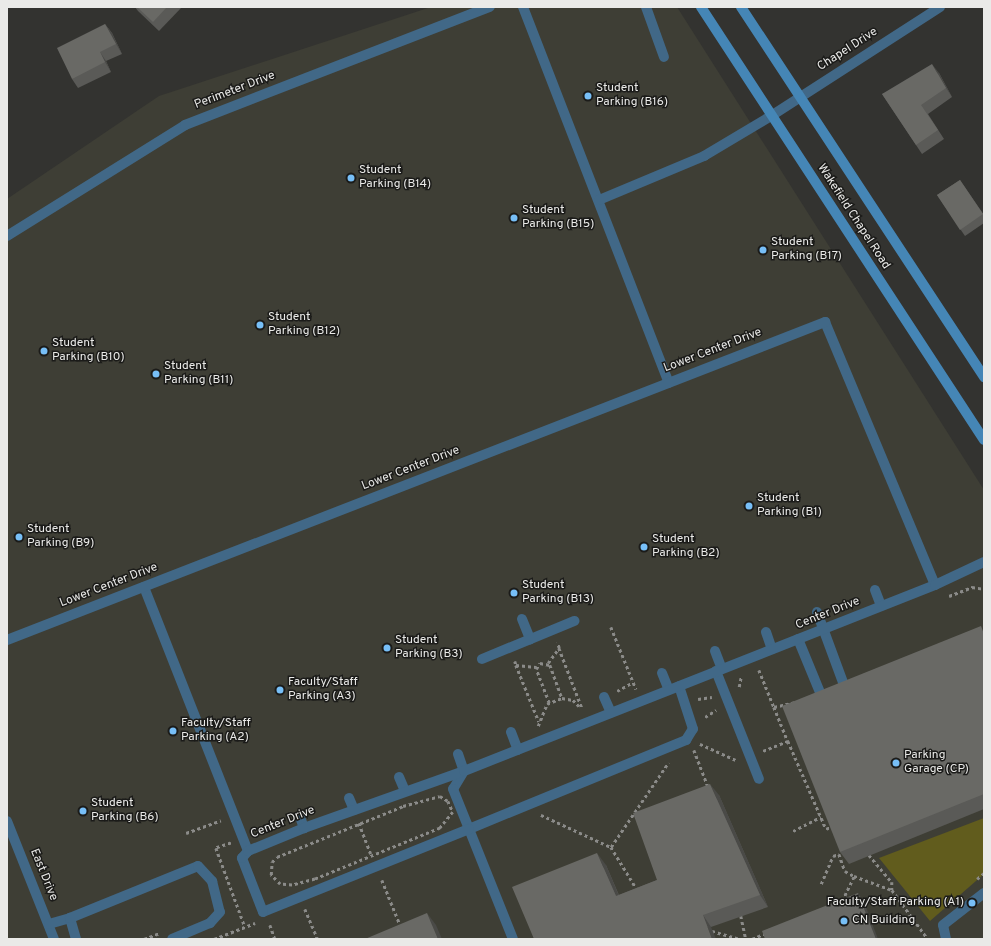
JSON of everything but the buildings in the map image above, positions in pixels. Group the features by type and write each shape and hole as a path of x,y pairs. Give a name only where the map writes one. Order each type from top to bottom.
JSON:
{"main road":[{"name":"Wakefield Chapel Road","path":"700,7 984,440"},
{"name":"Wakefield Chapel Road","path":"741,7 984,377"}],"street":[{"name":"Perimeter Drive","path":"7,236 185,124 490,7"},
{"path":"523,7 669,383"},
{"path":"646,7 664,57"},
{"name":"Chapel Drive","path":"599,200 704,156 771,116 940,7"},
{"name":"Lower Center Drive","path":"7,640 825,322 935,585"},
{"name":"Center Drive","path":"679,686 693,729 686,740 263,912 242,858 248,851 304,828 404,791 464,771 518,750 772,649 935,585 984,562"},
{"path":"144,587 248,851"},
{"path":"875,590 881,606"},
{"path":"817,612 847,695"},
{"path":"522,618 530,639"},
{"path":"482,659 574,621"},
{"path":"766,632 772,649"},
{"path":"798,639 825,703"},
{"path":"715,651 719,670 759,779"},
{"path":"662,673 669,690"},
{"path":"604,698 611,713"},
{"path":"511,732 518,750"},
{"path":"458,754 464,771 453,789 513,939"},
{"path":"399,777 404,791"},
{"path":"349,798 354,810"},
{"path":"300,817 304,828"},
{"name":"East Drive","path":"7,821 54,939"},
{"path":"49,924 70,918 198,866 212,881 220,912 210,923 172,939"},
{"path":"946,939 943,925 983,894"},
{"path":"70,918 76,939"}],"path":[{"path":"611,626 637,693"},
{"path":"521,655 514,658 539,722 549,703 562,698 573,700 582,708 557,641 550,644"},
{"path":"516,665 536,667 548,663 559,648"},
{"path":"548,663 562,698"},
{"path":"536,667 549,703"},
{"path":"753,672 765,668"},
{"path":"759,670 826,829 834,826"},
{"path":"740,695 741,677 747,674"},
{"path":"617,692 618,688 633,682"},
{"path":"696,701 707,696 717,701"},
{"path":"774,707 796,699 802,703"},
{"path":"702,725 705,714 722,707"},
{"path":"699,714 701,720"},
{"path":"700,737 694,749 711,793"},
{"path":"763,751 788,741"},
{"path":"698,742 739,761 743,760"},
{"path":"611,848 669,761"},
{"path":"440,796 448,801 453,812 440,828 372,856 292,885 280,884 271,875 272,862 277,857 360,824 440,796"},
{"path":"354,810 372,856"},
{"path":"538,814 611,848 640,894"},
{"path":"793,831 821,816"},
{"path":"186,833 228,817"},
{"path":"236,841 216,848 245,927"},
{"path":"822,884 833,856 843,852"},
{"path":"839,854 845,871 854,876 892,890 928,939"},
{"path":"869,856 892,882 892,890"},
{"path":"380,875 403,930"},
{"path":"834,906 841,903 854,876"},
{"path":"300,898 318,939"},
{"path":"741,916 746,939"},
{"path":"267,919 275,939"},
{"path":"144,939 165,931"},
{"path":"712,931 740,939"},
{"path":"752,939 772,931"}],"shaded area":[{"path":"431,7 677,7 984,490 984,939 7,939 7,199 159,96"},
{"path":"984,818 984,874 930,921 879,858"}],"place":[{"name":"Student Parking (B16)","path":"588,96"},
{"name":"Student Parking (B14)","path":"351,178"},
{"name":"Student Parking (B15)","path":"514,218"},
{"name":"Student Parking (B17)","path":"763,250"},
{"name":"Student Parking (B12)","path":"260,325"},
{"name":"Student Parking (B10)","path":"44,351"},
{"name":"Student Parking (B11)","path":"156,374"},
{"name":"Student Parking (B1)","path":"749,506"},
{"name":"Student Parking (B9)","path":"19,537"},
{"name":"Student Parking (B2)","path":"644,547"},
{"name":"Student Parking (B13)","path":"514,593"},
{"name":"Student Parking (B3)","path":"387,648"},
{"name":"Faculty/Staff Parking (A3)","path":"280,690"},
{"name":"Faculty/Staff Parking (A2)","path":"173,731"},
{"name":"Parking Garage (CP)","path":"896,763"},
{"name":"Student Parking (B6)","path":"83,811"},
{"name":"Faculty/Staff Parking (A1)","path":"972,903"},
{"name":"CN Building","path":"844,921"}]}
